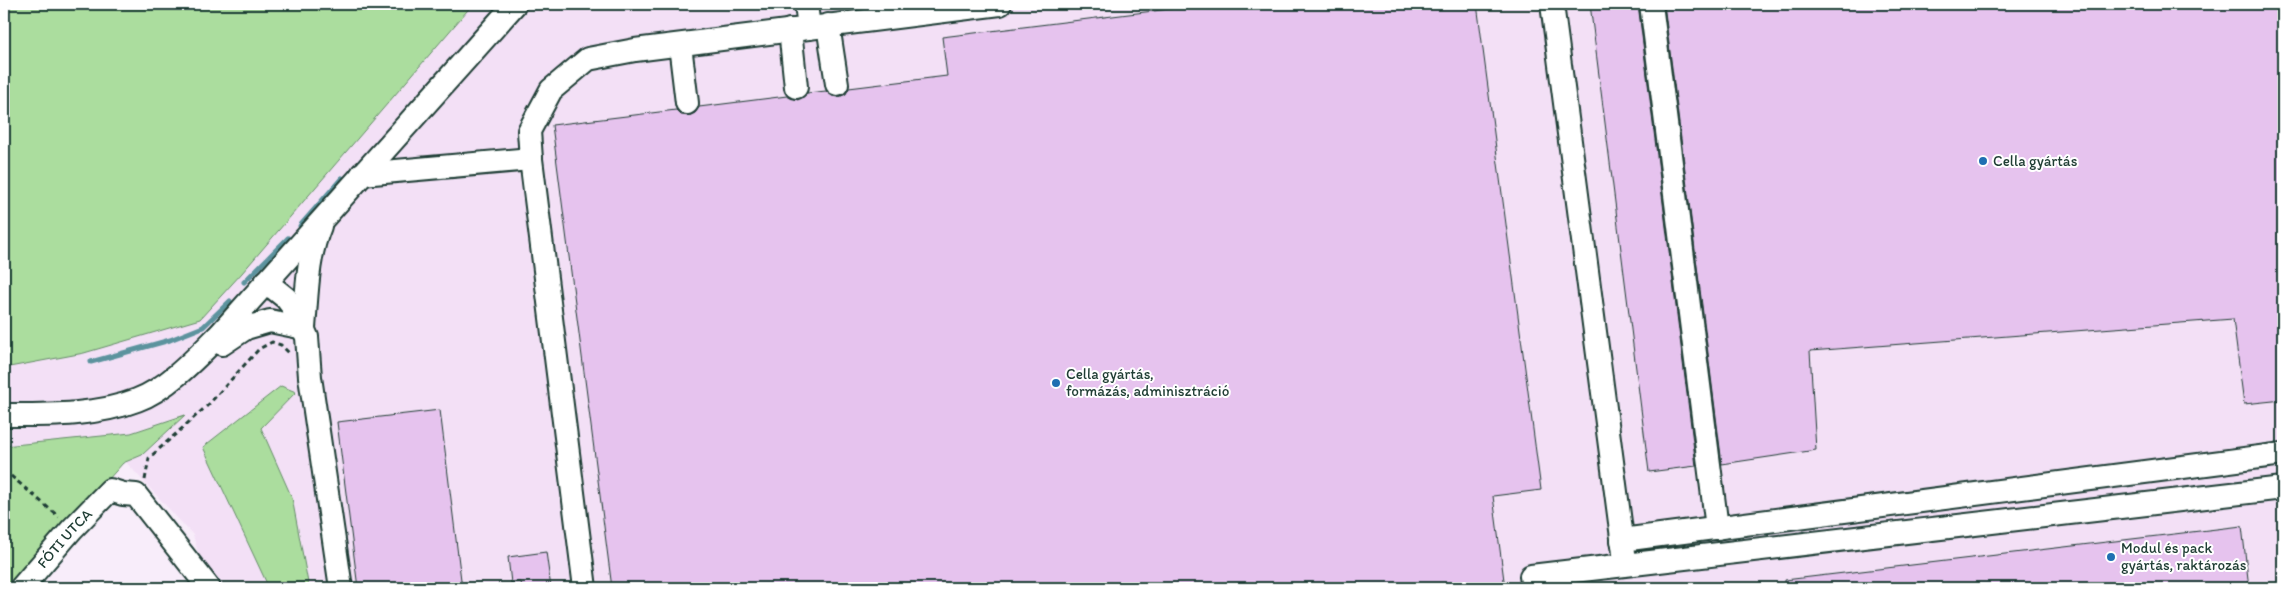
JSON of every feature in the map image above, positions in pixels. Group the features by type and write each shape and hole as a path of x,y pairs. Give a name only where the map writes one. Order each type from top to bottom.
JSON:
{"street":[{"path":"191,363 323,219 514,4"},
{"path":"806,4 809,28 837,84"},
{"path":"585,588 531,159 530,131 550,90 588,59 809,28 883,11 1000,4"},
{"path":"1552,4 1626,565"},
{"path":"1650,4 1717,528"},
{"path":"796,87 809,28"},
{"path":"680,45 687,103"},
{"path":"362,174 531,159"},
{"path":"323,219 313,242 304,328 341,588"},
{"path":"266,282 286,298 304,328"},
{"path":"4,415 42,415 101,410 138,400 246,328 270,322 304,328"},
{"path":"1622,540 2283,454"},
{"path":"1533,588 1531,576 2283,488"},
{"name":"FÓTI UTCA","path":"21,588 72,529 110,490 136,495 209,588"}],"path":[{"path":"144,482 149,458 208,405 259,349 272,342 281,345 290,354 291,360"},
{"path":"4,470 60,518"}],"shaded area":[{"path":"4,4 2283,4 2283,588 208,588 193,535 123,459 4,588"}],"green space":[{"path":"4,4 473,4 242,273 200,319 84,353 4,368"},
{"path":"281,386 296,392 261,428 292,498 309,588 269,588 203,447"},
{"path":"185,415 142,455 123,463 12,588 4,588 4,446 131,433"}],"building":[{"name":"Cella gyártás, formázás, adminisztráció","path":"1210,4 1477,4 1541,490 1493,496 1505,588 612,588 552,125 676,110 681,115 689,116 695,113 699,107 787,96 798,100 807,93 826,91 832,96 839,97 846,94 849,88 947,76 942,37"},
{"path":"1590,4 1638,4 1696,466 1649,472"},
{"name":"Cella gyártás","path":"1664,4 2283,4 2283,400 2244,404 2233,319 1810,351 1816,450 1722,464"},
{"path":"440,410 462,588 358,588 337,422"},
{"name":"Modul és pack gyártás, raktározás","path":"2242,526 2249,588 1785,588 1785,580"},
{"path":"546,552 551,588 522,588 521,582 511,583 508,557"}],"waterway":[{"path":"300,226 342,178"},
{"path":"244,282 288,238"},
{"path":"91,362 170,340 203,327 230,301"}],"place":[{"name":"Cella gyártás","path":"1983,161"},
{"name":"Cella gyártás, formázás, adminisztráció","path":"1056,383"},
{"name":"Modul és pack gyártás, raktározás","path":"2111,557"}]}
